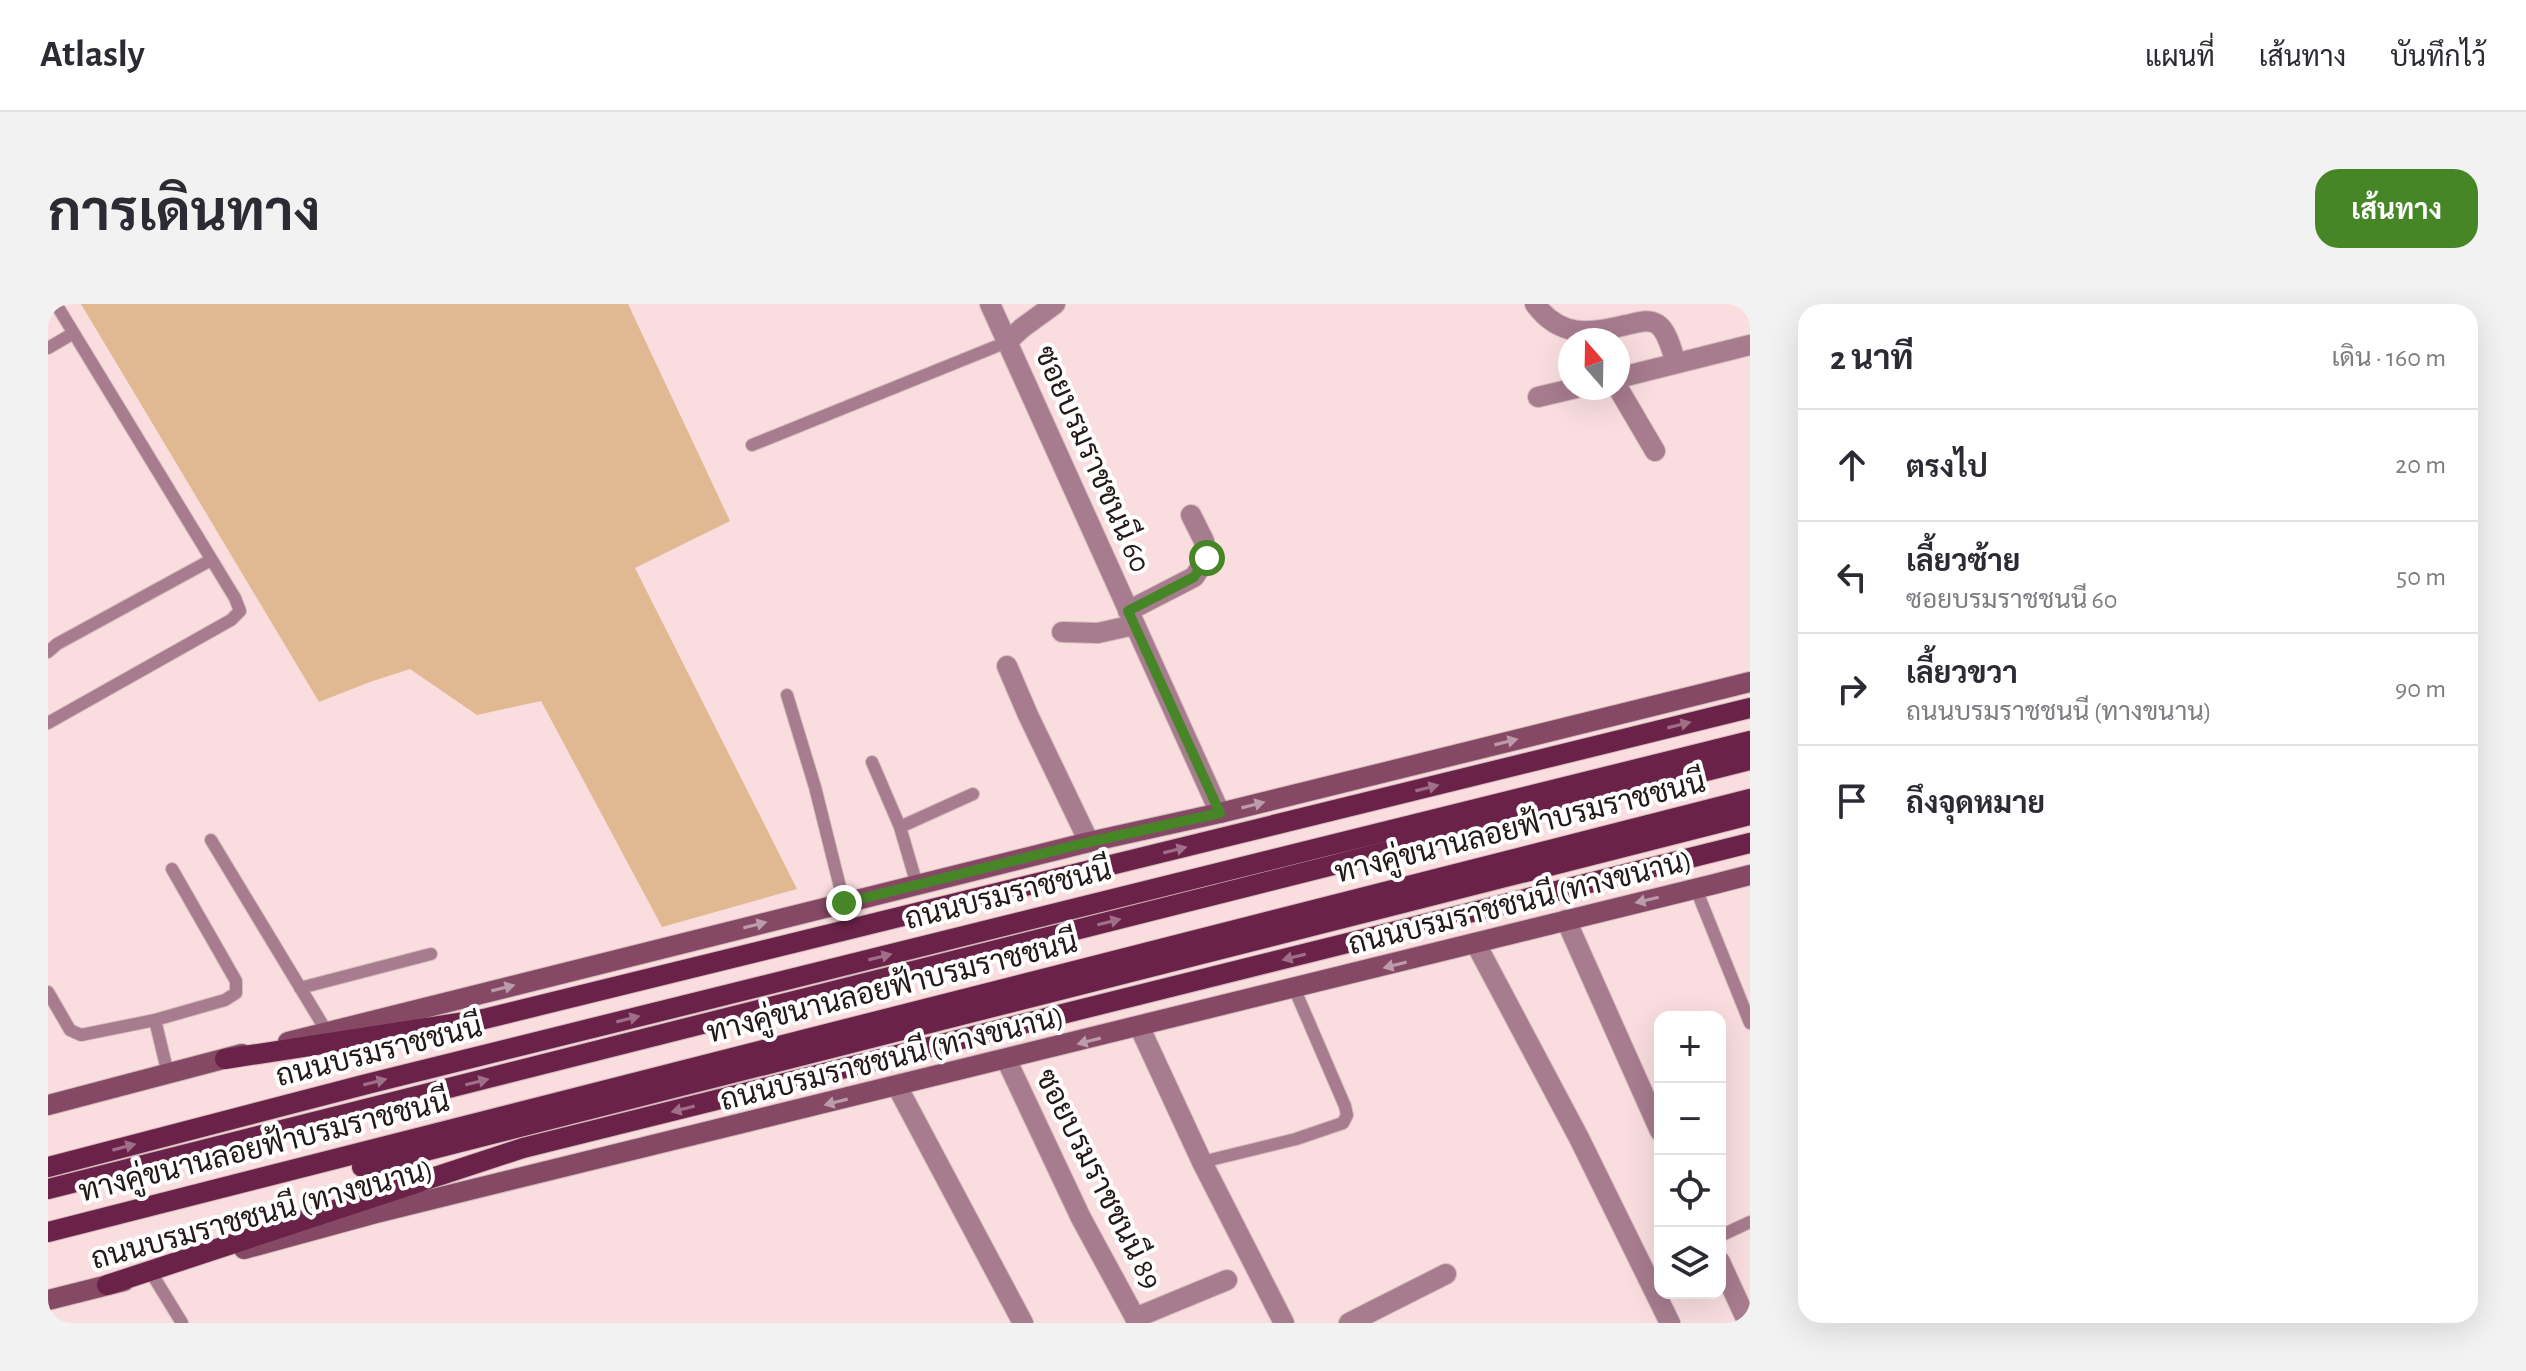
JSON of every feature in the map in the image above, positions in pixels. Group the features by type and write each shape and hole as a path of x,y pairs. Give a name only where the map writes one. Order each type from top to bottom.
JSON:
{"main road":[{"path":"48,1105 327,1032 1089,842 1220,813 1750,682"},
{"path":"225,1059 484,1019 1750,708"},
{"name":"ถนนบรมราชชนนี","path":"48,1167 367,1084 1750,741"},
{"name":"ทางคู่ขนานลอยฟ้าบรมราชชนนี","path":"48,1189 1750,760"},
{"name":"ทางคู่ขนานลอยฟ้าบรมราชชนนี","path":"48,1232 1750,799"},
{"path":"48,1246 1750,815"},
{"path":"107,1285 523,1148 1750,843"},
{"name":"ถนนบรมราชชนนี (ทางขนาน)","path":"48,1300 376,1213 898,1088 1750,875"}],"street":[{"name":"ซอยบรมราชชนนี 60","path":"990,304 1220,813"},
{"path":"1007,342 1055,304"},
{"path":"1535,304 1552,322 1575,332 1602,331 1645,321 1656,324 1664,331 1676,363"},
{"path":"1630,375 1750,345"},
{"path":"1538,397 1558,392"},
{"path":"1625,400 1655,451"},
{"path":"1062,632 1098,633 1131,618 1194,577 1207,558 1204,541 1191,515"},
{"path":"1007,666 1089,842"},
{"path":"1566,920 1654,1118"},
{"path":"1476,944 1579,1138 1670,1323"},
{"path":"1140,1028 1202,1162 1284,1323"},
{"name":"ซอยบรมราชชนนี 89","path":"1007,1061 1081,1218 1136,1320"},
{"path":"898,1088 1023,1323"},
{"path":"1349,1323 1446,1274"},
{"path":"1726,1275 1748,1323"},
{"path":"1136,1320 1227,1280"}],"lane":[{"path":"48,723 231,620 240,611 56,304"},
{"path":"48,348 72,334"},
{"path":"752,445 1007,342"},
{"path":"48,652 57,644 211,560"},
{"path":"787,695 815,787 844,903"},
{"path":"872,762 900,827 917,885"},
{"path":"900,827 973,794"},
{"path":"211,840 327,1032"},
{"path":"48,992 70,1030 81,1035 155,1020 225,1000 236,993 236,981 172,869"},
{"path":"1696,889 1750,1023"},
{"path":"300,988 431,954"},
{"path":"1202,1162 1296,1139 1343,1123 1347,1115 1345,1106 1295,990"},
{"path":"155,1020 168,1074"},
{"path":"1726,1233 1750,1222"},
{"path":"152,1274 182,1323"}],"shaded area":[{"path":"81,304 628,304 730,521 635,568 797,889 662,927 541,701 477,715 410,669 319,702"}],"route":[{"path":"844,903 1220,813 1128,611 1194,577 1207,558"}]}
